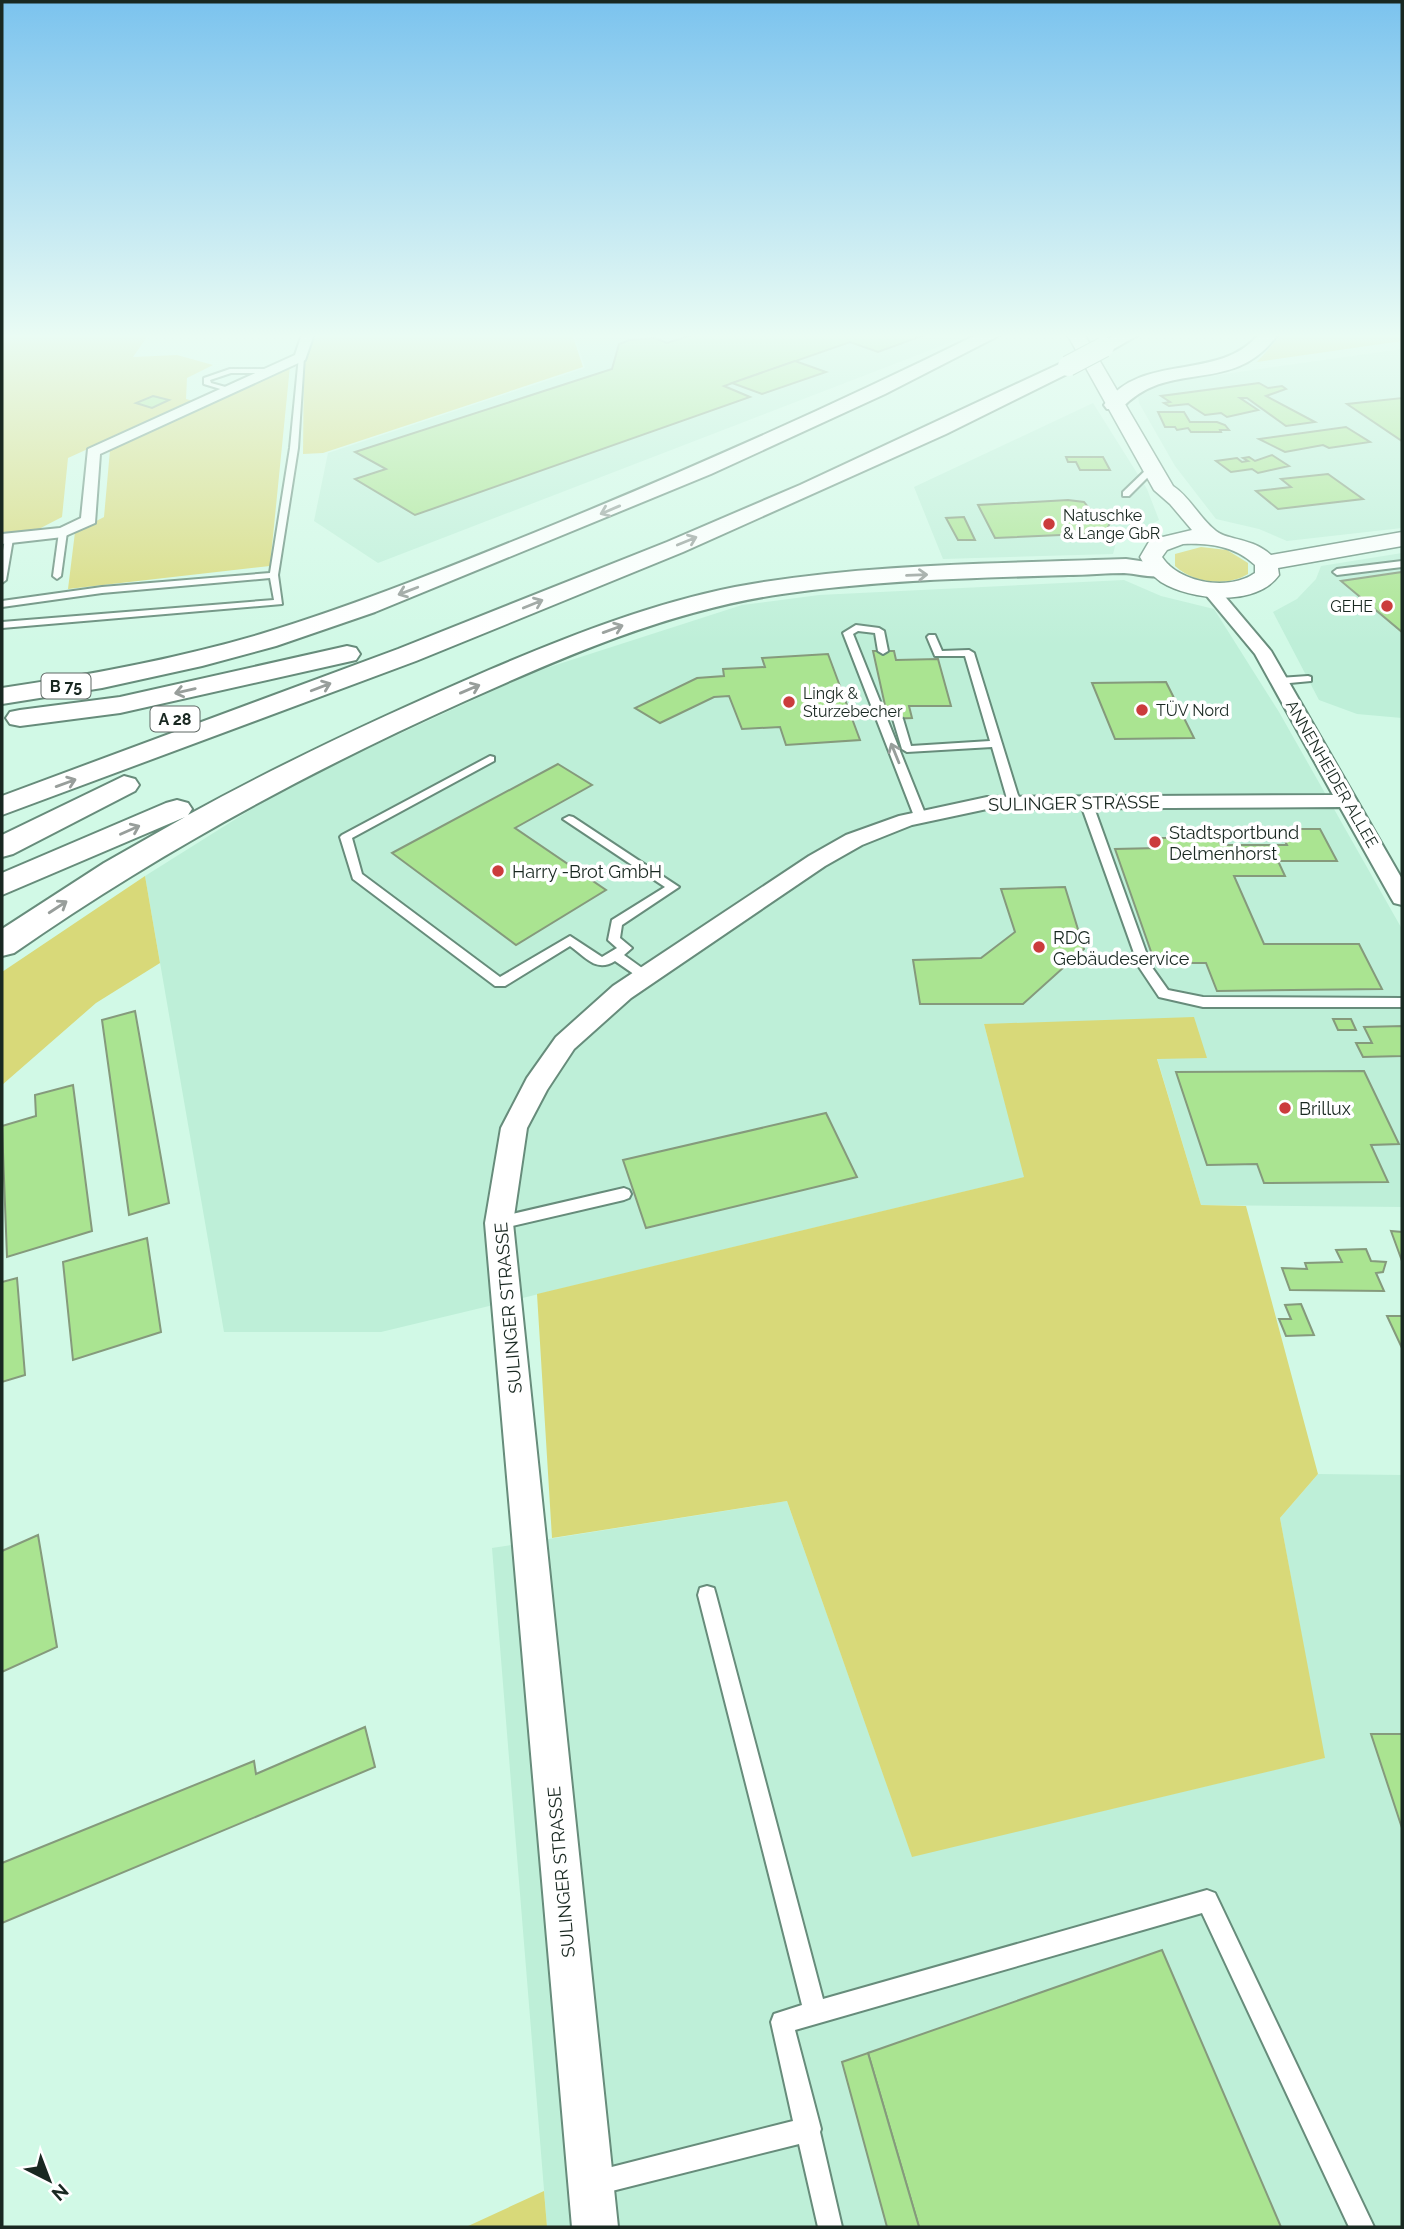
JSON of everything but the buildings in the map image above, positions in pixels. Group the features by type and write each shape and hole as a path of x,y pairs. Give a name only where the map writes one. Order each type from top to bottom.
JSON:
{"highway":[{"path":"2,687 130,673 267,640 407,592 593,517 777,438"},
{"name":"A 28","path":"562,570 879,438"},
{"name":"A 28","path":"2,806 258,712 739,520 904,438"},
{"path":"2,944 206,816 337,748 608,631 671,610 735,595 808,583 901,575 1126,566 1159,570"},
{"name":"A 28","path":"2,780 347,654 513,590"},
{"path":"2,720 120,705 347,654"},
{"name":"B 75","path":"2,696 130,673"},
{"path":"2,847 159,768 258,712"},
{"path":"2,884 250,777 412,714"}],"main road":[{"path":"1134,438 1165,490 1178,499 1209,537"},
{"path":"1165,490 1166,501 1176,519 1181,537"},
{"path":"1259,556 1267,575 1263,580 1237,589 1209,589 1181,582 1159,570 1151,557 1153,551 1168,540 1181,537 1209,537 1259,556 1402,539"}],"street":[{"path":"6,539 63,532 89,520 93,452 123,438"},
{"name":"ANNENHEIDER ALLEE","path":"1209,589 1228,608 1248,639 1262,651 1402,898"},
{"name":"ANNENHEIDER ALLEE","path":"1237,589 1262,638 1262,651"},
{"name":"SULINGER STRASSE","path":"595,2227 499,1223 514,1128 536,1086 565,1043 622,992 829,853 854,840 920,816 1014,802 1347,801"}],"lane":[{"path":"2,625 279,602 274,575 294,438"},
{"path":"1126,494 1152,469"},
{"path":"57,576 63,532"},
{"path":"2,580 6,539"},
{"path":"1337,572 1402,564"},
{"path":"2,604 102,590 274,575"},
{"path":"883,651 879,631 856,628 848,633 920,816"},
{"path":"932,638 938,654 969,653 1014,802"},
{"path":"1279,681 1308,679"},
{"path":"898,719 907,749 997,744"},
{"path":"490,759 346,836 357,876 500,984 570,940 602,963 626,948 614,940 616,923 673,887 569,819"},
{"path":"1086,802 1145,967 1164,994 1203,1002 1402,1003"},
{"path":"615,955 645,976"},
{"path":"499,1223 624,1194"},
{"path":"707,1595 815,2012"},
{"path":"830,2227 782,2022 1207,1901 1362,2227"},
{"path":"591,2184 808,2129"}],"shaded area":[{"path":"2,438 112,438 68,458 62,517 35,531 2,535"},
{"path":"136,438 283,438 270,566 68,589 75,532 104,517 110,450"},
{"path":"303,438 368,438 323,453 303,454"},
{"path":"373,438 702,438 378,563 314,521 328,453"},
{"path":"1018,438 1115,438 1147,489 1159,520 1116,543 1113,554 943,559 914,487"},
{"path":"1159,438 1402,438 1402,528 1287,541 1259,529 1216,519 1175,466"},
{"path":"1201,547 1227,550 1248,563 1248,574 1230,581 1210,581 1191,576 1175,566 1175,554"},
{"path":"1402,553 1402,718 1357,714 1319,700 1273,612 1297,599 1316,579 1321,566"},
{"path":"1124,580 1161,596 1214,609 1279,712 1402,929 1402,1207 1201,1205 1157,1058 984,1024 1025,1177 381,1332 224,1332 145,876 293,783 534,672 742,605 819,595"},
{"path":"145,876 160,963 96,1003 2,1085 2,972"},
{"path":"1194,1017 1207,1058 1157,1059 1201,1205 1246,1206 1318,1474 1280,1518 1325,1758 912,1857 787,1501 552,1538 537,1294 1024,1177 984,1024"},
{"path":"1318,1474 1402,1475 1402,2227 547,2227 492,1548 787,1501 912,1856 1324,1758 1280,1518"},
{"path":"544,2191 547,2227 466,2227"}],"place":[{"name":"Natuschke & Lange GbR","path":"1049,524"},
{"name":"GEHE","path":"1387,606"},
{"name":"Lingk & Sturzebecher","path":"789,702"},
{"name":"TÜV Nord","path":"1142,710"},
{"name":"Stadtsportbund Delmenhorst","path":"1155,842"},
{"name":"Harry -Brot GmbH","path":"498,871"},
{"name":"RDG Gebäudeservice","path":"1039,947"},
{"name":"Brillux","path":"1285,1108"}]}
